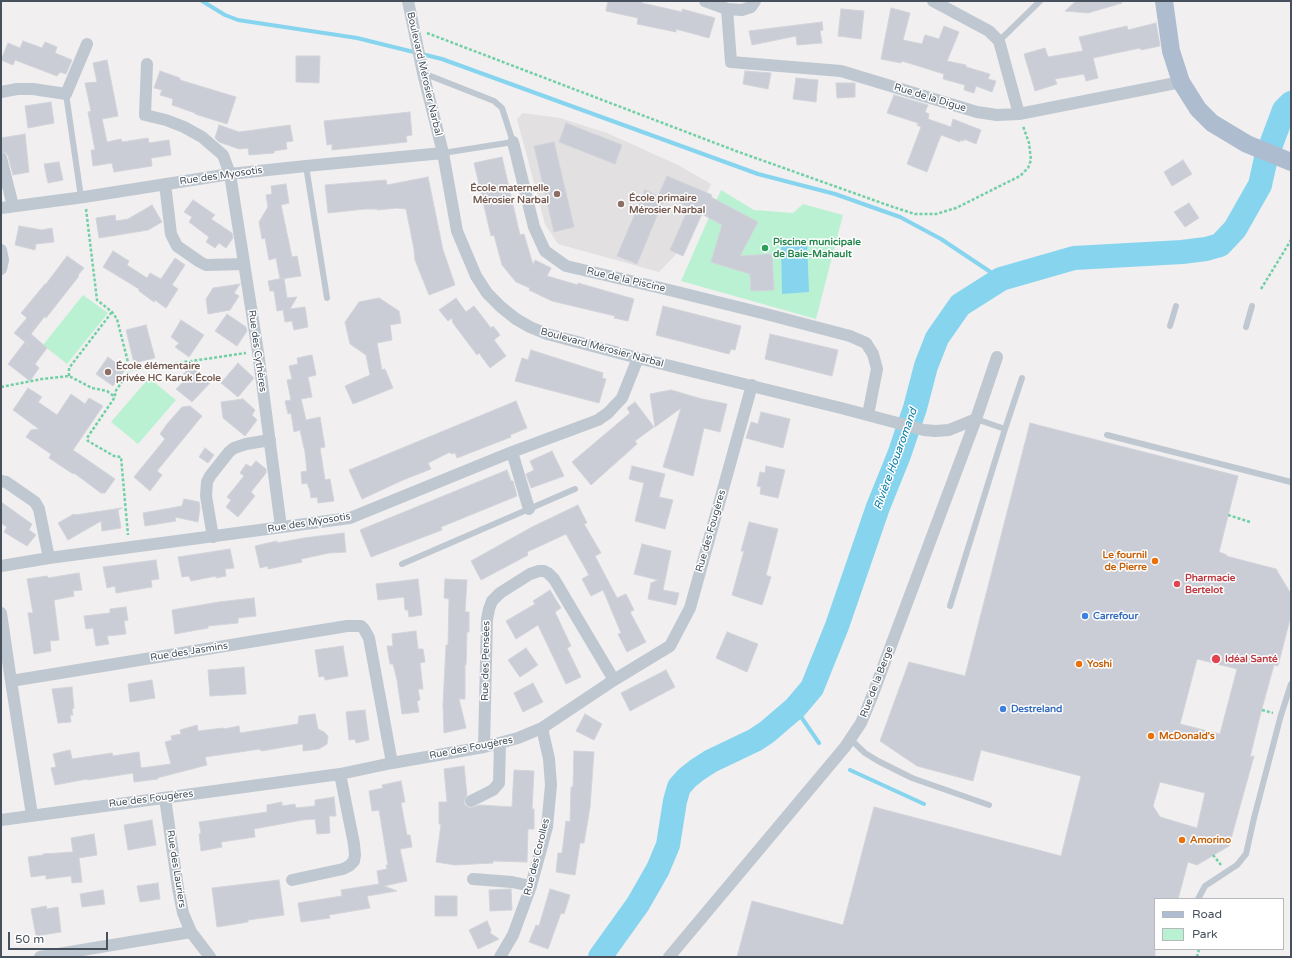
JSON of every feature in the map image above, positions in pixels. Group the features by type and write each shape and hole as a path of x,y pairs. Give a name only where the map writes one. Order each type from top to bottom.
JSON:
{"main road":[{"path":"1164,1 1171,51 1181,82 1198,109 1212,123 1247,144 1291,162"}],"street":[{"name":"Boulevard Mérosier Narbal","path":"408,1 443,153 457,231 476,276 487,293 502,307 530,327 547,334 898,422 924,430 949,430 976,419"},
{"path":"705,1 726,9 742,10 751,7 755,1"},
{"path":"933,1 989,31 999,41 1019,114"},
{"name":"Rue de la Digue","path":"726,9 731,62 841,71 977,112 997,115 1019,114 1181,82"},
{"path":"1,92 17,89 33,89 66,94 87,44"},
{"name":"Rue des Cythères","path":"147,64 145,115 184,126 202,137 223,155 230,174 258,352 281,528"},
{"name":"Rue de la Piscine","path":"513,142 534,227 545,251 566,266 766,314 850,336 866,343 873,354 877,369 868,415"},
{"name":"Rue des Myosotis","path":"7,207 83,197 230,174 443,153"},
{"path":"1,158 7,207"},
{"path":"164,184 171,234 177,246 206,265 244,264"},
{"path":"1,250 3,260 1,269"},
{"name":"Rue de la Berge","path":"669,957 850,739 861,723 871,700 976,419 997,357"},
{"name":"Rue des Myosotis","path":"1,566 49,558 350,518 512,452 598,420 608,413 622,398 638,358"},
{"name":"Rue des Fougères","path":"1,820 340,774 392,763 484,747 518,738 542,728 614,680 670,646 690,608 752,385"},
{"path":"213,537 206,496 207,482 210,476 234,448 246,444 270,440"},
{"path":"512,452 528,509"},
{"path":"1,481 6,482 35,502 39,509 49,558"},
{"name":"Rue des Pensées","path":"484,747 487,619 489,609 492,601 500,593 530,574 539,570 544,571 554,579 614,680"},
{"path":"1,613 32,815"},
{"name":"Rue des Jasmins","path":"11,681 355,625 360,626 364,629 369,638 392,763"},
{"name":"Rue des Corolles","path":"500,957 513,935 531,886 547,827 551,785 549,759 542,728"},
{"path":"471,801 493,790 499,783 500,743"},
{"path":"292,880 343,869 354,861 354,844 340,774"},
{"name":"Rue des Lauriers","path":"165,798 183,913 191,932 210,957"},
{"path":"474,879 512,882 531,886"},
{"path":"40,957 191,932"}],"lane":[{"path":"999,41 1040,1"},
{"name":"Rue de la Piscine","path":"423,71 494,101 502,108 513,142"},
{"path":"66,94 83,197"},
{"path":"443,153 513,142"},
{"path":"306,166 327,298"},
{"path":"1170,326 1176,306"},
{"path":"1246,327 1252,306"},
{"path":"950,606 1022,378"},
{"path":"976,419 1005,429"},
{"path":"1107,435 1291,482"},
{"path":"402,564 575,489"},
{"path":"1199,898 1205,886 1237,865 1246,854 1281,715 1291,684"},
{"path":"850,739 865,753 912,778 989,804"}],"path":[{"path":"414,31 736,151 915,214 936,214 956,208 1020,176 1028,168 1031,160 1031,152 1019,114"},
{"path":"83,197 97,300 112,312 117,319 130,370 116,392 115,397 87,438 88,441 114,456 121,457 130,547"},
{"path":"1261,289 1291,240"},
{"path":"69,376 69,368 112,312"},
{"path":"130,370 258,352"},
{"path":"1,387 42,379 69,376 92,388 107,391 115,397"},
{"path":"1228,515 1250,522"}],"shaded area":[{"name":"École primaire Mérosier Narbal","path":"523,113 560,118 607,133 678,165 711,184 681,249 659,272 558,244 545,224 517,119"}],"green space":[{"name":"Piscine municipale de Baie-Mahault","path":"721,190 754,210 793,213 803,204 843,215 816,319 681,281"},
{"path":"83,295 108,313 67,364 43,345"},
{"path":"149,378 176,400 138,444 111,422"}],"water":[{"path":"807,242 809,292 782,294 781,243"}],"building":[{"path":"608,1 642,1 642,3 682,12 682,9 715,18 709,38 676,29 676,32 637,24 638,18 606,11"},
{"path":"1076,1 1121,1 1122,3 1088,13 1065,11"},
{"path":"891,8 910,13 903,40 922,44 925,35 939,39 944,26 959,32 947,61 966,65 966,67 990,74 988,79 996,81 992,92 976,86 974,93 964,90 965,85 943,79 944,74 902,61 901,63 881,59"},
{"path":"841,9 864,11 861,39 838,36"},
{"path":"822,22 823,30 820,31 822,43 797,45 796,36 752,45 749,31"},
{"path":"1156,23 1160,46 1141,50 1140,48 1093,58 1098,78 1086,81 1084,74 1055,79 1057,84 1035,91 1024,54 1045,48 1048,57 1083,51 1079,37 1127,26 1128,30"},
{"path":"23,41 42,48 45,42 57,47 55,53 72,60 66,74 60,72 57,76 15,60 13,65 1,60 8,43 20,48"},
{"path":"296,56 320,56 319,83 296,82"},
{"path":"107,60 118,116 102,119 107,142 121,139 122,142 148,138 149,143 169,140 171,155 151,158 152,166 114,172 112,163 93,166 91,150 95,150 88,112 91,111 85,83 97,82 93,63"},
{"path":"160,71 180,78 180,80 236,97 227,124 172,105 173,99 160,95 162,90 154,88"},
{"path":"745,71 771,73 768,89 743,84"},
{"path":"796,78 818,80 816,102 793,99"},
{"path":"836,83 855,83 855,97 837,98"},
{"path":"894,95 928,105 925,112 929,114 928,119 951,127 953,119 981,130 976,144 964,139 964,141 960,140 960,142 941,135 927,172 907,164 921,127 917,125 918,123 887,113"},
{"path":"51,102 54,123 28,128 25,106"},
{"path":"410,112 412,135 406,136 407,142 332,150 332,144 327,145 324,121"},
{"path":"566,123 622,145 615,164 559,142"},
{"path":"219,125 239,132 290,125 293,141 286,142 287,149 274,151 274,153 249,155 248,148 239,149 219,142 215,138"},
{"path":"25,134 29,172 13,175 8,156 6,153 1,151 1,138"},
{"path":"554,142 574,227 554,232 534,146"},
{"path":"502,157 520,235 524,234 533,265 535,260 551,268 547,276 634,299 628,321 614,318 615,316 552,301 529,290 530,288 516,282 502,265 494,235 491,236 474,163"},
{"path":"1183,160 1192,174 1172,186 1164,172"},
{"path":"59,162 63,180 48,183 44,164"},
{"path":"667,176 712,195 711,197 758,222 740,256 772,254 774,290 751,291 750,274 711,262 722,225 702,214 683,256 670,250 689,207 659,194"},
{"path":"428,177 443,250 455,285 429,295 415,260 406,209 365,209 328,213 325,185 386,180 387,185"},
{"path":"286,184 289,203 281,205 292,257 297,256 301,276 280,279 276,258 269,260 265,238 262,239 259,222 268,207 266,195 272,194 271,186"},
{"path":"645,190 664,199 637,264 617,256"},
{"path":"193,200 215,215 211,219 232,233 233,238 226,248 219,243 215,248 206,242 209,237 189,222 192,217 184,212"},
{"path":"1189,203 1199,218 1185,227 1174,212"},
{"path":"152,205 162,222 148,230 99,238 96,218 115,215 116,221 128,219"},
{"path":"19,226 42,230 52,228 54,242 36,244 35,250 15,245"},
{"path":"113,251 129,261 127,265 147,278 150,273 161,279 175,258 185,265 172,285 178,289 166,308 155,300 154,302 139,291 139,289 103,267"},
{"path":"67,256 84,268 46,318 45,316 31,334 47,348 35,364 39,368 30,381 8,364 25,342 30,346 14,333 27,318 21,313 46,284"},
{"path":"284,278 287,298 297,297 290,309 305,307 308,327 294,330 292,321 285,322 283,310 277,311 274,291 270,291 268,281"},
{"path":"240,284 234,293 239,296 230,310 208,314 206,299 213,288"},
{"path":"379,298 399,311 401,323 390,325 392,340 377,343 382,370 385,369 393,388 353,404 345,386 370,375 366,355 350,344 345,322 359,302"},
{"path":"456,298 466,312 474,306 491,328 493,326 500,335 494,340 506,356 490,368 479,353 477,355 453,323 452,318 448,321 439,310"},
{"path":"663,306 741,326 735,350 731,349 729,354 656,335"},
{"path":"227,314 246,327 247,331 237,346 215,331"},
{"path":"181,320 204,335 189,357 175,347 179,343 171,337"},
{"path":"146,325 155,358 134,363 126,330"},
{"path":"770,334 838,350 832,376 765,359"},
{"path":"531,350 603,373 602,378 606,379 599,403 515,381 522,358 528,360"},
{"path":"312,355 316,375 308,377 312,397 301,399 306,420 320,417 325,447 320,448 325,480 330,479 334,501 318,503 317,497 311,498 307,483 302,484 301,472 307,471 305,452 300,430 294,432 291,413 288,414 285,401 291,400 287,380 292,379 289,366 298,364 297,358"},
{"path":"108,357 125,370 113,386 96,374"},
{"path":"238,363 254,378 238,397 221,383"},
{"path":"191,366 210,383 192,402 176,389 183,382 179,379"},
{"path":"28,388 42,397 38,402 57,415 71,394 85,404 89,398 103,406 73,450 115,479 105,493 101,493 74,473 73,474 49,458 51,454 26,437 31,430 39,429 13,410"},
{"path":"671,390 702,399 727,404 720,432 704,428 693,476 663,467 681,408 655,427 650,394"},
{"path":"243,399 255,410 252,415 257,420 245,436 223,418 221,402"},
{"path":"516,401 527,428 510,435 511,437 457,458 455,453 451,454 450,452 428,463 431,469 362,499 349,470"},
{"path":"635,402 654,427 635,441 637,444 591,485 572,462 630,413 627,408"},
{"path":"190,406 202,416 157,471 162,475 150,491 134,477 165,439 160,434 167,424 182,407"},
{"path":"761,412 790,419 783,448 746,438 751,422 758,424"},
{"name":"Destreland","path":"1030,423 1238,476 1219,552 1227,555 1226,556 1276,569 1291,594 1291,615 1278,666 1274,665 1261,712 1250,757 1254,756 1229,846 1197,865 1188,862 1178,898 1154,898 1155,957 737,957 752,901 843,925 874,807 1061,856 1081,776 981,750 973,781 917,766 880,741 909,662 965,676","holes":["1197,659 1237,669 1220,734 1180,724","1160,782 1205,793 1197,828 1160,817 1153,806"]},
{"path":"205,448 214,455 208,463 199,457"},
{"path":"552,451 564,476 531,488 526,474 534,470 530,461"},
{"path":"256,461 266,469 266,473 251,492 255,496 238,517 226,507 231,500 227,497 244,476 240,473 246,464 251,467"},
{"path":"632,466 665,474 659,497 673,500 665,529 635,521 644,483 629,479"},
{"path":"766,466 785,470 778,498 760,494 761,487 757,486 760,472 765,473"},
{"path":"507,470 511,481 513,481 517,496 441,527 442,530 371,557 360,530"},
{"path":"184,499 199,502 200,508 198,522 175,517 176,521 145,526 143,513 182,506"},
{"path":"1,502 32,524 29,530 36,535 27,546 4,532 7,527 1,523"},
{"path":"578,505 587,523 584,524 601,553 595,556 617,598 626,594 634,610 630,612 646,642 627,652 618,634 621,633 603,590 591,596 582,579 589,575 566,534 527,552 528,555 481,580 471,561 532,527"},
{"path":"122,508 118,510 121,528 102,531 101,521 68,540 58,523 74,514"},
{"path":"749,522 778,529 766,575 771,577 762,605 732,595 744,551 741,551"},
{"path":"344,533 346,552 329,553 301,559 302,562 268,569 268,566 260,568 255,546 277,541 277,543"},
{"path":"642,544 671,551 663,590 679,593 676,605 648,599 651,583 658,580 634,574"},
{"path":"230,549 234,568 225,569 226,576 216,578 216,576 191,581 189,576 182,577 178,557"},
{"path":"156,560 159,579 151,580 152,587 116,593 115,586 107,588 103,567"},
{"path":"79,573 82,590 73,591 74,596 54,600 59,640 50,641 51,651 34,654 28,613 33,613 27,579 47,576 48,578"},
{"path":"418,579 422,615 409,617 408,610 405,610 404,597 378,600 376,584"},
{"path":"445,579 467,580 465,612 469,612 469,632 467,632 465,665 465,699 459,699 466,728 444,733 443,705 446,645 448,645 449,599 444,598"},
{"path":"550,590 561,608 555,612 571,646 567,648 581,677 566,684 538,625 516,639 506,621 535,604 533,601"},
{"path":"254,598 256,616 238,618 238,623 208,626 208,628 175,634 172,610"},
{"path":"126,607 128,620 124,621 126,634 107,636 109,644 96,646 93,628 86,629 84,616 110,613 110,609"},
{"path":"416,631 418,649 423,649 425,662 420,663 423,689 418,689 420,700 417,701 419,712 402,714 397,680 393,664 390,664 387,646 393,646 392,634"},
{"path":"727,632 758,644 747,672 716,658"},
{"path":"343,646 348,676 325,680 324,676 319,677 315,650"},
{"path":"526,648 538,665 520,677 508,660"},
{"path":"244,667 246,694 210,696 208,670"},
{"path":"666,670 675,687 630,711 621,693"},
{"path":"152,680 155,698 130,702 128,684"},
{"path":"533,683 543,702 523,712 514,693"},
{"path":"72,687 74,708 72,709 73,715 70,715 71,722 58,723 52,689"},
{"path":"365,710 369,740 356,743 355,739 349,740 346,712"},
{"path":"315,714 318,729 328,736 327,744 319,749 303,751 303,744 261,751 260,749 205,757 207,765 157,778 158,779 134,782 133,773 55,785 51,768 56,767 53,754 70,750 72,759 112,753 113,756 139,752 141,768 171,764 165,742 172,740 171,736 181,734 180,730 197,725 198,731 239,726 240,733 298,724 299,716"},
{"path":"585,714 602,724 594,740 576,731"},
{"path":"574,751 594,752 590,807 584,843 580,843 575,875 556,872 558,853 562,853 566,821 570,822"},
{"path":"464,766 467,795 464,801 465,805 470,808 480,805 512,807 514,770 534,771 532,809 534,809 534,829 528,829 527,862 493,861 493,863 455,865 436,862 441,824 439,824 439,802 447,802 444,769"},
{"path":"401,781 405,802 401,803 407,835 410,835 412,847 400,849 407,881 384,886 397,891 367,896 370,908 329,915 330,918 301,922 298,903 342,896 341,890 379,884 377,871 387,869 386,865 388,865 379,810 372,811 369,791 383,788 382,785"},
{"path":"334,797 336,816 329,816 330,833 317,834 315,819 302,820 254,829 255,837 221,842 222,847 201,851 199,834 201,833 199,822 267,812 267,805 282,802 282,806 295,804 296,808 315,806 315,800"},
{"path":"152,820 156,845 128,850 124,825"},
{"path":"94,834 97,855 79,858 82,882 72,883 71,876 46,879 46,875 31,877 28,857 43,854 73,852 71,838"},
{"path":"279,880 284,915 248,920 248,922 217,927 212,888"},
{"path":"158,883 160,899 140,902 137,886"},
{"path":"511,889 512,910 490,911 489,890"},
{"path":"550,889 570,895 564,914 561,913 548,949 529,942 536,925 539,926"},
{"path":"103,890 105,904 82,907 80,894"},
{"path":"435,896 457,896 457,916 435,916"},
{"path":"46,906 47,909 58,907 61,932 36,936 31,909"},
{"path":"487,921 491,930 490,933 499,939 478,949 469,930"}],"waterway":[{"path":"202,1 225,15 238,20 357,38 442,59 758,174 835,194 900,217 941,239 1001,279"},
{"name":"Rivière Houaromand","path":"600,957 638,904 658,869 668,845 675,801 679,787 687,778 711,761 755,740 767,732 795,708 812,688 837,626 878,507 899,455 915,408 926,366 937,338 960,305 1001,279 1074,258 1182,252 1206,249 1220,245 1235,229 1260,185 1266,158 1284,110 1291,103"},
{"path":"795,708 819,743"},
{"path":"850,770 924,804"}],"place":[{"name":"École maternelle Mérosier Narbal","path":"557,194"},
{"name":"École primaire Mérosier Narbal","path":"621,204"},
{"name":"Piscine municipale de Baie-Mahault","path":"765,248"},
{"name":"École élémentaire privée HC Karuk École","path":"108,372"},
{"name":"Le fournil de Pierre","path":"1155,561"},
{"name":"Pharmacie Bertelot","path":"1177,584"},
{"name":"Carrefour","path":"1085,616"},
{"name":"Idéal Santé","path":"1216,659"},
{"name":"Yoshi","path":"1079,664"},
{"name":"Destreland","path":"1003,709"},
{"name":"McDonald's","path":"1151,736"},
{"name":"Amorino","path":"1182,840"}]}
